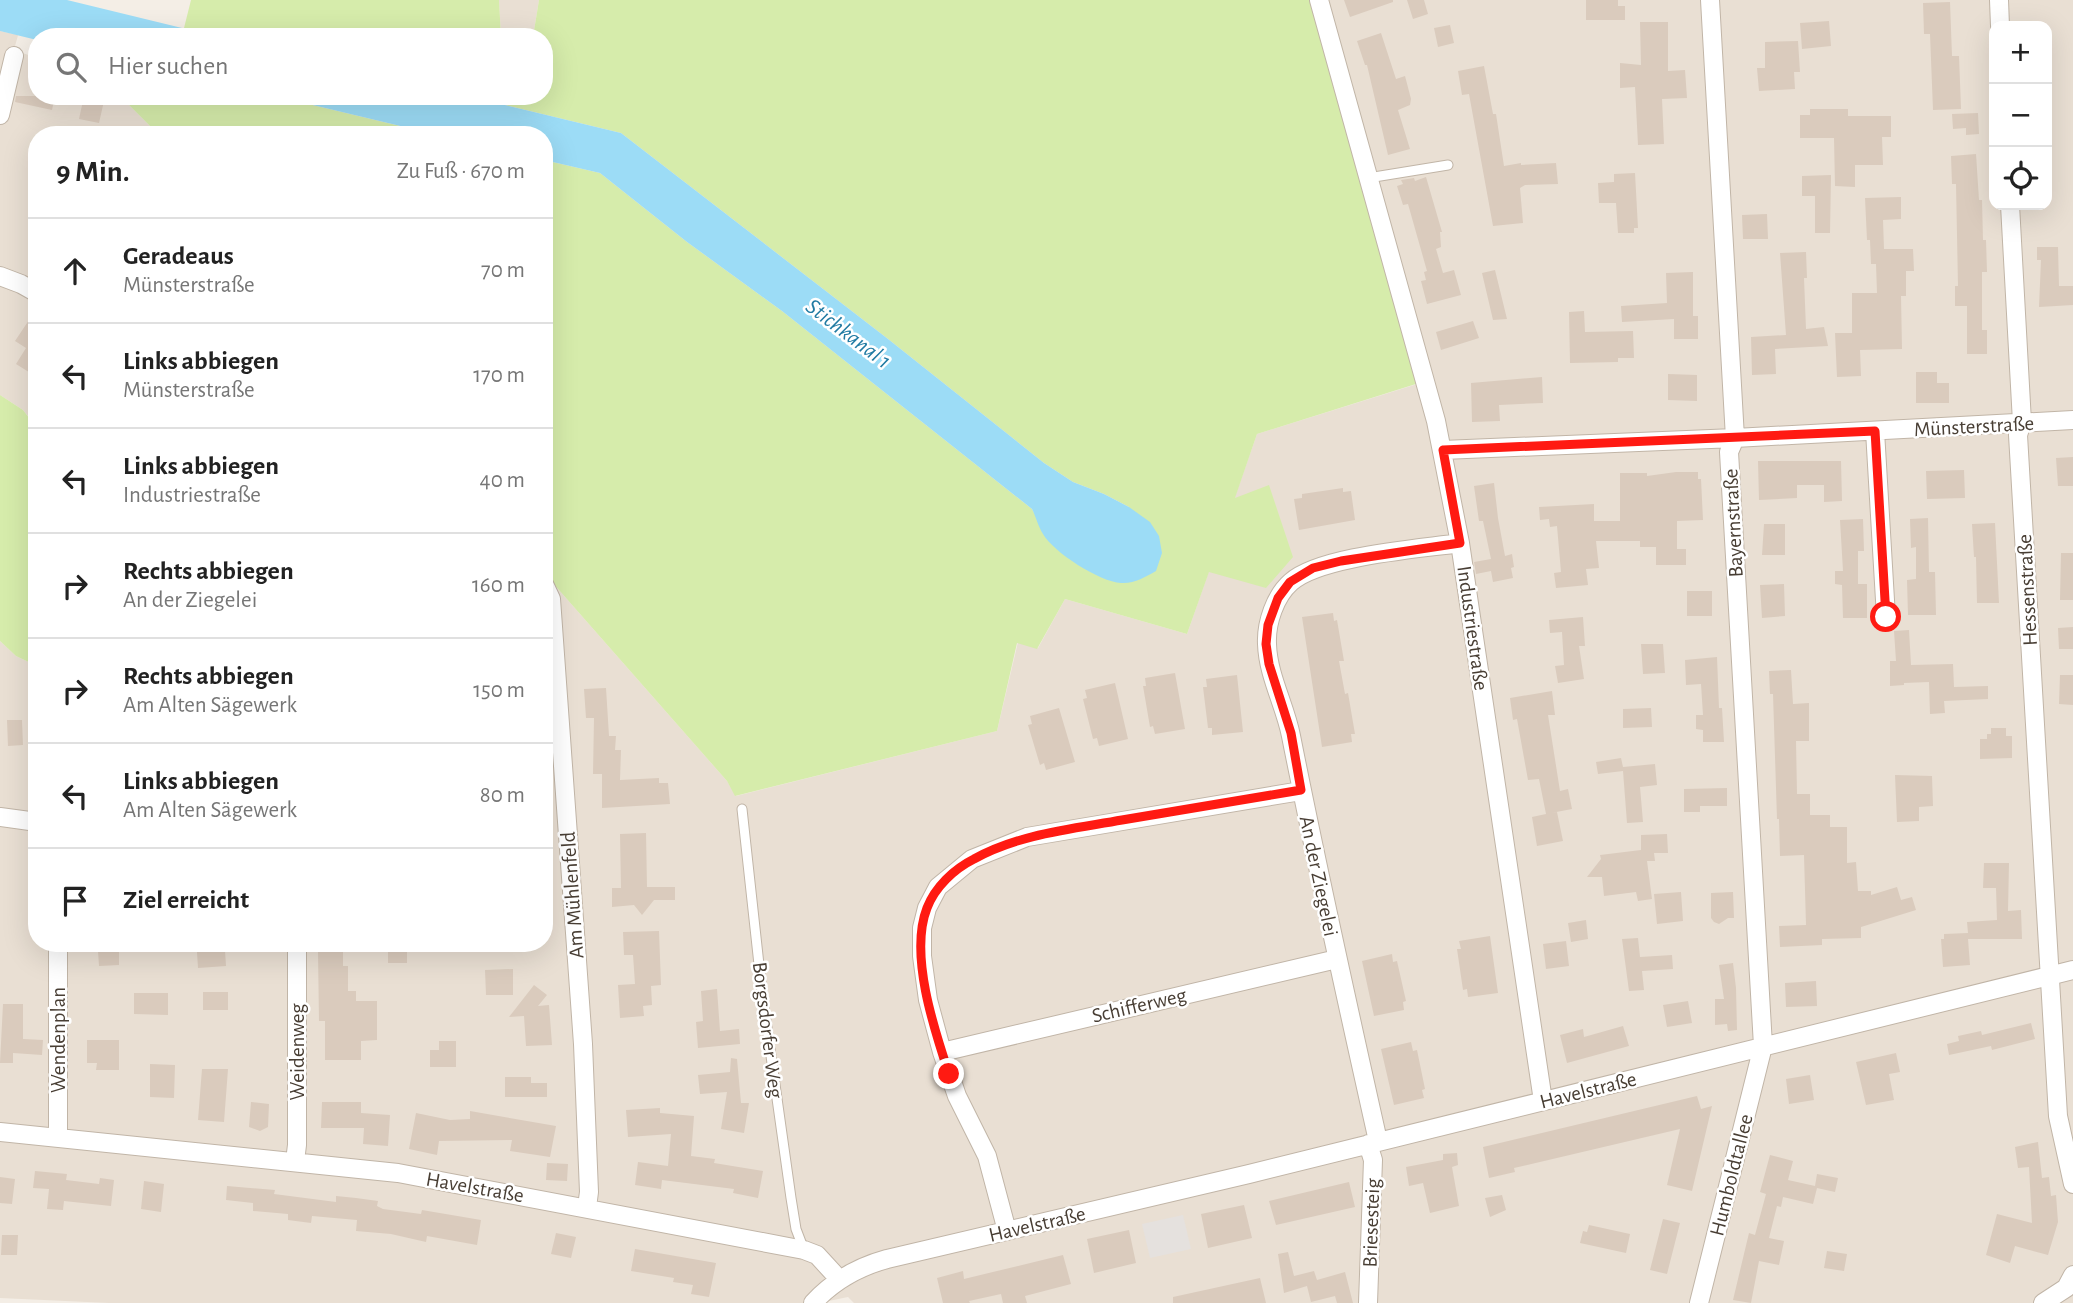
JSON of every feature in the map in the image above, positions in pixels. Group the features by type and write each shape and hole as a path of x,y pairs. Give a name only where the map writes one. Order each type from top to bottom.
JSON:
{"street":[{"name":"Industriestraße","path":"1320,0 1443,450 1460,543 1543,1101"},
{"name":"Bayernstraße","path":"1710,0 1735,438 1729,452 1763,1046"},
{"path":"1998,0 2000,21"},
{"path":"0,115 13,55"},
{"name":"Hessenstraße","path":"2010,210 2022,422 2018,435 2058,1115 2073,1184"},
{"path":"0,276 28,288"},
{"name":"Münsterstraße","path":"1443,450 2073,420"},
{"path":"1875,431 1886,617"},
{"name":"An der Ziegelei","path":"1373,1142 1291,733 1269,664 1266,644 1268,625 1278,598 1290,582 1313,568 1341,561 1460,543"},
{"name":"Am Mühlenfeld","path":"553,627 583,1044 589,1192 587,1208"},
{"path":"1007,1231 987,1156 957,1096 928,1000 922,956 922,928 927,908 938,887 972,859 1027,837 1301,790"},
{"path":"0,817 28,821"},
{"name":"Wendenplan","path":"58,952 58,1137"},
{"name":"Weidenweg","path":"295,1161 297,952"},
{"name":"Schifferweg","path":"942,1052 1337,959"},
{"name":"Havelstraße","path":"0,1132 398,1173 804,1250 817,1255 839,1279 876,1262 2073,970"},
{"name":"Humboldtallee","path":"1699,1303 1763,1046"},
{"name":"Briesesteig","path":"1368,1303 1373,1142"},
{"path":"813,1303 839,1279"},
{"path":"2043,1303 2071,1284"}],"lane":[{"path":"1368,178 1448,164"},
{"name":"Borgsdorfer Weg","path":"742,809 764,1006 790,1198 796,1229 804,1250"}],"shaded area":[{"path":"499,0 539,0 534,28 501,28"},
{"path":"1324,0 2073,0 2073,1303 854,1303 848,1297 819,1303 109,1303 0,1298 0,641 16,656 28,662 28,952 553,952 553,583 727,781 736,796 997,731 1018,642 1038,648 1065,599 1187,634 1257,434 1430,380"},
{"path":"0,31 18,35 14,50 28,55 28,105 129,105 150,126 28,126 28,416 0,395"},
{"path":"1183,1215 1191,1249 1150,1258 1142,1224"}],"green space":[{"path":"191,0 499,0 501,28 184,28"},
{"path":"539,0 1316,0 1419,383 1257,434 1235,498 1269,485 1293,557 1266,588 1209,572 1187,634 1065,599 1037,649 1017,643 997,731 735,796 727,781 553,583 553,162 600,173 687,242 782,311 1032,509 1038,520 1129,507 1073,482 1044,463 621,133 505,105 553,105 553,28 534,28"},
{"path":"129,105 313,105 400,126 150,126"},
{"path":"0,395 28,416 28,662 16,656 0,641"}],"water":[{"path":"0,0 67,0 182,28 28,28 28,38 0,31"},
{"name":"Stichkanal 1","path":"313,105 505,105 621,133 1044,463 1073,482 1129,507 1150,522 1159,536 1162,553 1156,571 1144,578 1121,583 1090,572 1056,549 1043,534 1032,509 782,311 687,242 600,173 553,162 553,126 400,126"}],"building":[{"path":"1344,0 1393,0 1393,2 1350,17"},
{"path":"1407,0 1424,0 1428,14 1413,19"},
{"path":"1586,0 1618,0 1618,6 1625,6 1625,20 1586,20"},
{"path":"1950,2 1952,56 1959,56 1961,109 1933,110 1930,34 1924,34 1923,3"},
{"path":"1829,21 1831,46 1802,49 1800,23"},
{"path":"1640,22 1668,22 1668,71 1685,70 1687,98 1662,99 1664,144 1638,145 1635,87 1620,88 1620,63 1641,65"},
{"path":"1450,25 1454,43 1438,47 1434,28"},
{"path":"1381,33 1396,79 1405,76 1411,99 1410,105 1398,110 1410,149 1388,155 1367,65 1357,41"},
{"path":"1798,41 1800,72 1794,72 1795,89 1759,91 1757,68 1765,68 1765,42"},
{"path":"1484,66 1493,114 1496,114 1504,166 1556,163 1558,184 1525,185 1520,188 1523,223 1493,226 1469,94 1462,95 1458,71"},
{"path":"16,96 28,96 28,105 15,102"},
{"path":"29,105 53,105 52,110"},
{"path":"82,105 103,105 99,123 79,119"},
{"path":"1810,109 1848,109 1848,116 1891,116 1891,137 1882,137 1883,165 1855,165 1855,187 1835,186 1834,138 1800,138 1800,115 1810,115"},
{"path":"1978,113 1979,134 1966,135 1966,128 1953,129 1952,114"},
{"path":"1976,154 1979,200 1982,200 1983,240 1986,240 1987,272 1982,272 1982,330 1987,330 1987,354 1967,354 1967,306 1955,306 1955,286 1958,286 1956,184 1952,184 1951,156"},
{"path":"1635,173 1638,228 1634,228 1634,233 1618,233 1616,203 1599,203 1598,183 1614,182 1614,174"},
{"path":"1831,175 1830,233 1815,233 1815,196 1802,196 1802,176"},
{"path":"1426,177 1442,232 1441,247 1436,249 1443,273 1454,270 1461,295 1427,304 1421,281 1426,280 1424,272 1427,271 1408,204 1403,205 1397,186 1403,184 1401,180 1414,178 1415,181"},
{"path":"1901,197 1901,219 1883,220 1884,249 1913,249 1914,271 1906,271 1906,296 1901,296 1902,349 1860,350 1861,376 1837,377 1835,333 1852,333 1852,293 1877,293 1876,264 1871,264 1870,240 1867,240 1865,198"},
{"path":"1767,214 1768,239 1743,239 1742,215"},
{"path":"2037,247 2058,247 2059,286 2073,286 2073,305 2039,307 2041,260 2037,260"},
{"path":"1806,252 1806,329 1824,327 1828,346 1775,349 1776,374 1752,375 1751,337 1786,335 1780,253"},
{"path":"1495,270 1507,319 1493,320 1482,273"},
{"path":"1693,272 1693,316 1698,316 1698,339 1674,339 1674,319 1622,322 1621,306 1667,303 1666,273"},
{"path":"1584,311 1585,332 1633,331 1634,358 1618,358 1618,362 1570,363 1569,312"},
{"path":"1473,321 1479,338 1441,350 1436,332"},
{"path":"28,322 28,372 16,364 26,348 15,341"},
{"path":"1916,372 1937,372 1937,383 1949,383 1949,403 1916,403"},
{"path":"1668,374 1697,375 1697,401 1668,400"},
{"path":"1542,377 1543,403 1499,405 1500,421 1472,422 1471,383"},
{"path":"2073,457 2073,486 2058,486 2056,458"},
{"path":"1758,461 1841,461 1842,501 1824,502 1824,485 1797,485 1797,498 1759,500"},
{"path":"1964,470 1965,498 1927,499 1926,471"},
{"path":"1698,472 1698,479 1701,479 1703,520 1677,521 1677,549 1686,549 1686,565 1656,565 1656,547 1640,547 1640,541 1596,541 1599,568 1586,569 1588,585 1556,588 1554,573 1561,572 1557,526 1550,527 1549,519 1540,520 1539,507 1594,504 1594,521 1620,521 1620,473 1647,473 1647,476"},
{"path":"1494,483 1505,556 1512,554 1514,567 1511,568 1513,578 1493,582 1491,571 1476,574 1474,562 1491,559 1483,521 1479,521 1474,486"},
{"path":"1343,488 1343,492 1351,491 1355,520 1299,530 1294,499 1302,498 1302,494"},
{"path":"1928,518 1929,572 1935,572 1936,615 1908,615 1907,580 1916,579 1916,547 1911,548 1910,519"},
{"path":"1863,519 1864,551 1858,551 1858,584 1867,584 1867,618 1843,618 1842,585 1835,584 1835,571 1843,571 1840,520"},
{"path":"1995,523 1999,603 1977,603 1972,524"},
{"path":"1764,524 1785,524 1785,555 1762,555"},
{"path":"2061,553 2073,553 2073,600 2060,600"},
{"path":"1784,584 1785,616 1762,618 1760,585"},
{"path":"1687,591 1712,591 1712,616 1687,616"},
{"path":"1333,613 1334,621 1337,620 1344,661 1339,661 1345,694 1348,693 1355,734 1351,734 1352,742 1322,747 1302,617"},
{"path":"1583,617 1585,646 1579,646 1584,679 1558,683 1555,666 1564,665 1562,632 1550,633 1549,620"},
{"path":"2073,627 2073,649 2059,649 2058,628"},
{"path":"1909,630 1911,665 1953,664 1954,687 1988,686 1988,699 1944,701 1945,713 1930,714 1929,682 1890,686 1890,661 1896,661 1894,631"},
{"path":"1641,644 1663,644 1665,673 1643,674"},
{"path":"1717,657 1719,708 1722,708 1724,742 1703,742 1703,730 1696,729 1696,715 1703,715 1701,684 1686,685 1685,660"},
{"path":"1791,670 1793,704 1809,703 1809,741 1796,741 1797,794 1810,794 1810,815 1830,815 1830,827 1847,827 1847,863 1856,862 1858,891 1871,891 1871,895 1897,887 1901,900 1912,897 1916,910 1861,927 1861,938 1822,939 1822,945 1780,947 1779,926 1806,925 1804,855 1780,856 1777,819 1773,694 1770,694 1769,671"},
{"path":"1175,673 1185,729 1155,734 1153,726 1150,727 1143,686 1146,686 1145,678"},
{"path":"1237,675 1243,732 1212,735 1212,728 1208,728 1203,687 1207,687 1206,679"},
{"path":"2060,675 2073,675 2073,705 2059,704"},
{"path":"1115,683 1128,739 1099,746 1097,738 1093,739 1083,699 1087,698 1085,690"},
{"path":"606,688 609,736 616,736 615,750 621,750 620,780 659,778 659,783 668,783 670,804 602,808 602,774 593,774 594,718 586,718 584,689"},
{"path":"1552,691 1555,715 1548,715 1560,791 1568,789 1572,809 1551,813 1557,812 1563,841 1537,846 1532,817 1546,814 1539,779 1528,780 1517,719 1513,720 1510,698"},
{"path":"1059,708 1075,762 1046,770 1044,763 1040,765 1028,725 1032,724 1030,716"},
{"path":"1651,708 1652,727 1623,728 1623,709"},
{"path":"7,720 22,720 23,745 8,746"},
{"path":"1991,728 2006,728 2006,736 2012,736 2012,758 1980,759 1980,739 1987,739"},
{"path":"1621,758 1623,767 1655,764 1657,785 1640,787 1643,822 1627,823 1623,771 1598,774 1596,762"},
{"path":"1895,775 1932,776 1933,806 1919,807 1919,821 1897,822"},
{"path":"1727,788 1727,806 1700,806 1700,812 1684,812 1684,789"},
{"path":"646,833 647,887 675,887 675,900 654,900 642,915 634,905 612,907 612,888 621,888 620,834"},
{"path":"1667,834 1668,853 1654,853 1655,861 1647,861 1652,899 1638,901 1636,892 1604,896 1602,877 1587,877 1601,859 1600,855 1641,850 1641,835"},
{"path":"1984,863 2009,863 2008,911 2021,910 2022,939 1968,939 1970,965 1943,967 1941,939 1944,939 1944,934 1968,933 1967,922 1997,920 1996,888 1983,888"},
{"path":"1681,892 1683,921 1657,924 1654,894"},
{"path":"1733,892 1734,918 1728,918 1719,924 1714,922 1711,918 1711,893"},
{"path":"1586,920 1588,939 1571,942 1568,923"},
{"path":"659,931 661,985 651,986 652,1005 643,1006 644,1016 620,1018 618,985 635,984 633,955 624,955 623,932"},
{"path":"1490,936 1498,993 1468,997 1467,989 1463,990 1457,949 1461,949 1459,941"},
{"path":"1638,938 1640,957 1672,955 1673,969 1642,971 1644,990 1629,991 1622,939"},
{"path":"1566,941 1569,966 1546,969 1543,944"},
{"path":"98,952 119,952 119,965 99,966"},
{"path":"197,952 225,952 226,966 198,968"},
{"path":"318,952 343,952 343,966 348,966 348,991 356,991 356,1001 377,1001 377,1040 361,1041 361,1060 325,1060 325,1021 319,1021"},
{"path":"388,952 407,952 407,963 388,963"},
{"path":"1392,954 1393,962 1397,961 1406,1001 1403,1002 1404,1010 1374,1016 1362,961"},
{"path":"1733,963 1737,1030 1728,1031 1727,1024 1715,1025 1715,999 1724,999 1719,965"},
{"path":"513,969 513,995 486,995 485,970"},
{"path":"1816,981 1817,1006 1786,1007 1785,983"},
{"path":"534,985 547,995 538,1006 549,1005 552,1045 526,1046 524,1016 509,1017"},
{"path":"717,989 720,1031 739,1029 740,1044 698,1048 696,1022 703,1021 701,991"},
{"path":"203,992 228,992 228,1010 203,1010"},
{"path":"134,993 168,993 168,1015 134,1014"},
{"path":"1688,1001 1692,1023 1667,1027 1663,1005"},
{"path":"3,1004 23,1004 23,1039 43,1040 42,1055 13,1053 13,1063 0,1063"},
{"path":"2031,1023 2035,1039 1992,1050 1991,1046 1949,1055 1947,1044 1959,1041 1958,1036 1981,1031 1982,1035"},
{"path":"1623,1026 1629,1046 1567,1063 1560,1035 1583,1029 1584,1037"},
{"path":"87,1040 119,1040 119,1070 96,1070 97,1063 87,1063"},
{"path":"439,1041 456,1041 456,1067 430,1067 430,1050 439,1050"},
{"path":"1411,1042 1413,1051 1417,1050 1425,1089 1422,1090 1424,1098 1394,1105 1381,1049"},
{"path":"1896,1053 1900,1072 1889,1074 1894,1100 1866,1105 1856,1062"},
{"path":"731,1058 737,1059 741,1103 749,1103 744,1133 721,1129 727,1092 700,1094 698,1075 730,1072"},
{"path":"150,1064 175,1065 174,1098 150,1097"},
{"path":"202,1069 228,1069 224,1122 198,1120"},
{"path":"1810,1075 1814,1100 1789,1104 1786,1079"},
{"path":"505,1077 531,1077 531,1083 547,1083 547,1097 505,1097"},
{"path":"1697,1096 1701,1109 1712,1106 1692,1191 1667,1185 1680,1129 1514,1168 1515,1172 1489,1178 1483,1147"},
{"path":"251,1102 269,1104 268,1127 260,1131 249,1127"},
{"path":"322,1102 361,1102 361,1113 390,1115 388,1146 363,1144 364,1128 321,1128"},
{"path":"660,1108 660,1113 694,1116 691,1156 715,1159 714,1163 763,1171 758,1198 733,1193 734,1189 662,1180 661,1189 635,1185 638,1162 668,1166 671,1134 628,1137 626,1110"},
{"path":"470,1111 556,1126 550,1157 510,1151 512,1140 439,1141 437,1155 409,1149 416,1113 450,1120 470,1119"},
{"path":"2038,1142 2042,1178 2049,1177 2051,1196 2056,1195 2058,1222 2048,1255 2015,1246 2010,1263 1986,1255 1997,1214 2032,1223 2029,1167 2018,1168 2015,1147"},
{"path":"1457,1153 1458,1165 1452,1167 1459,1206 1430,1213 1423,1183 1409,1186 1406,1167 1443,1160 1443,1154"},
{"path":"1770,1155 1793,1161 1788,1180 1815,1186 1817,1174 1838,1178 1835,1192 1817,1188 1813,1204 1783,1197 1781,1207 1777,1206 1769,1238 1784,1241 1779,1265 1759,1261 1751,1303 1733,1300 1749,1233 1755,1235 1766,1194 1760,1192"},
{"path":"547,1163 568,1164 567,1181 546,1180"},
{"path":"35,1171 67,1174 66,1180 99,1184 100,1178 114,1180 111,1206 64,1201 63,1210 47,1209 49,1189 33,1188"},
{"path":"0,1177 15,1179 12,1204 0,1203"},
{"path":"144,1181 164,1184 161,1212 141,1209"},
{"path":"1349,1182 1355,1207 1276,1225 1269,1201"},
{"path":"227,1186 275,1190 274,1194 336,1202 336,1196 356,1198 378,1201 377,1206 383,1209 421,1214 422,1210 481,1220 477,1245 427,1236 426,1242 391,1234 356,1231 357,1220 312,1216 311,1223 288,1220 288,1214 253,1211 253,1203 226,1200"},
{"path":"1502,1195 1506,1210 1490,1217 1485,1198"},
{"path":"1244,1205 1252,1238 1208,1248 1201,1214"},
{"path":"1663,1219 1680,1223 1667,1274 1650,1270"},
{"path":"1589,1225 1630,1234 1626,1253 1580,1243 1583,1231 1587,1232"},
{"path":"1129,1230 1136,1263 1094,1273 1087,1239"},
{"path":"556,1233 576,1237 571,1258 551,1254"},
{"path":"2,1235 18,1235 17,1255 1,1255"},
{"path":"635,1249 716,1263 709,1297 691,1294 693,1285 673,1282 674,1278 631,1271"},
{"path":"1827,1251 1847,1254 1844,1271 1824,1268"},
{"path":"1288,1252 1294,1276 1314,1271 1317,1280 1345,1272 1353,1303 1337,1303 1335,1296 1311,1302 1307,1286 1284,1293 1278,1254"},
{"path":"1063,1255 1071,1284 1025,1296 1027,1303 1003,1303 1001,1294 969,1301 970,1303 943,1303 937,1278 963,1271 964,1279"},
{"path":"1260,1278 1266,1303 1173,1303 1173,1297"}],"route":[{"path":"949,1074 928,1000 922,956 922,928 927,908 938,887 972,859 1027,837 1301,790 1291,733 1269,664 1266,644 1268,625 1278,598 1290,582 1313,568 1341,561 1460,543 1443,450 1875,431 1886,617"}]}
